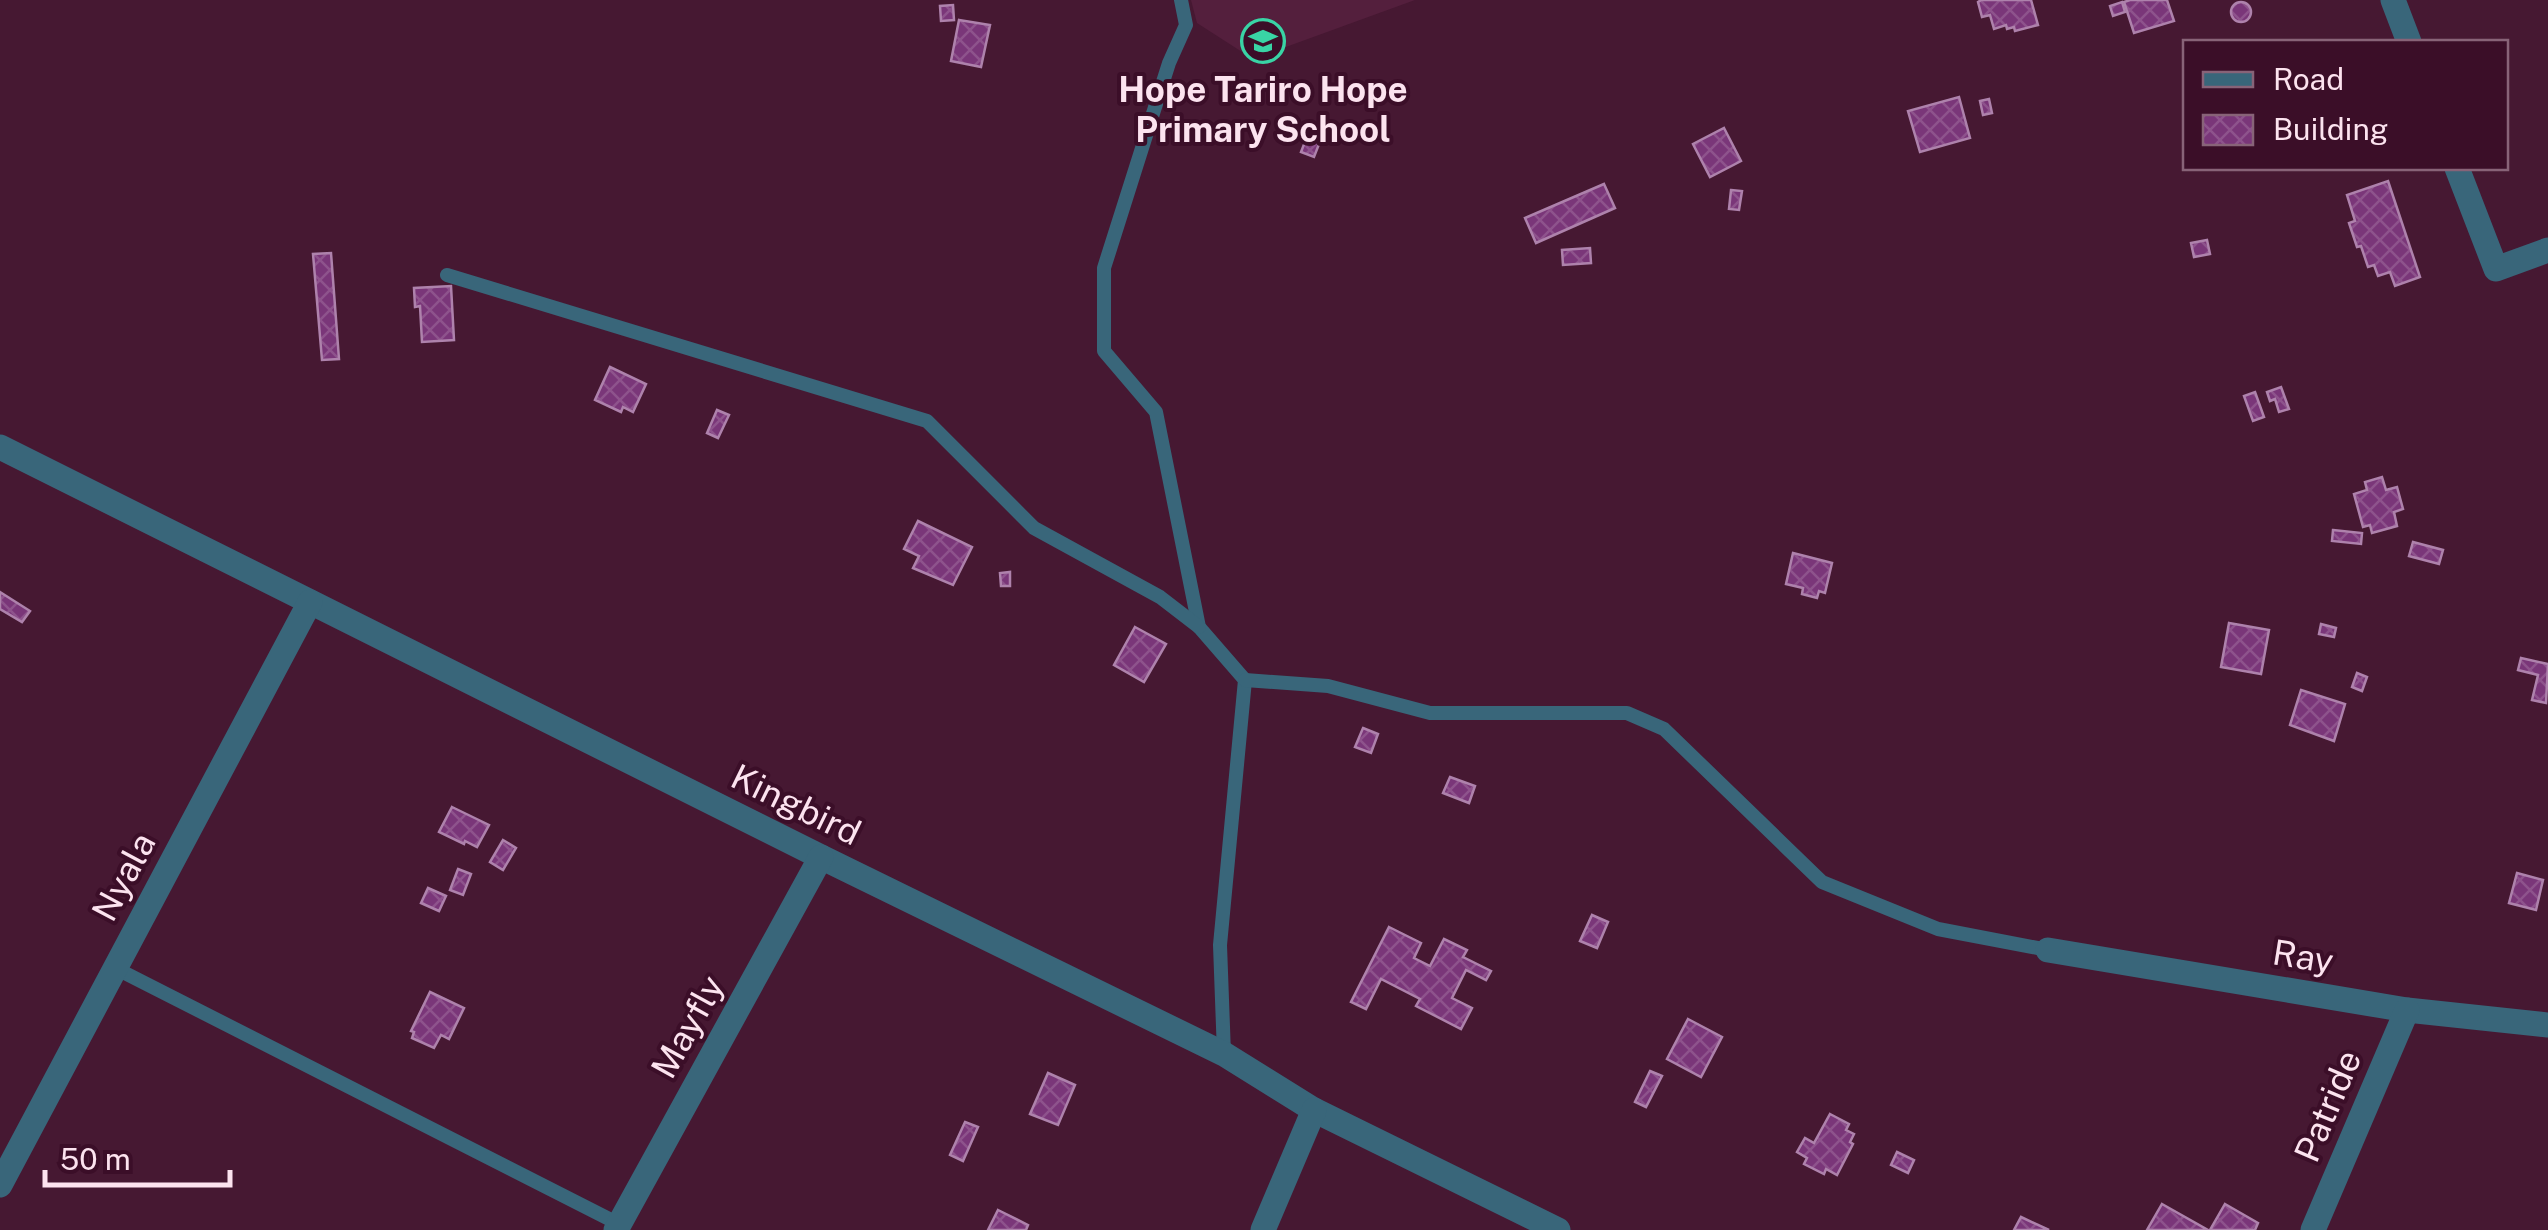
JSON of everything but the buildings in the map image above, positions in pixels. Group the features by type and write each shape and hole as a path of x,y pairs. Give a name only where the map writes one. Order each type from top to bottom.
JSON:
{"street":[{"path":"2393,0 2408,40"},
{"path":"2458,170 2496,269 2548,250"},
{"name":"Kingbird","path":"0,448 1224,1054 1314,1110 1558,1230"},
{"name":"Nyala","path":"0,1185 310,602"},
{"name":"Mayfly","path":"617,1227 821,857"},
{"name":"Ray","path":"2048,950 2407,1010 2548,1025"},
{"name":"Patride","path":"2313,1230 2407,1010"},
{"path":"1263,1230 1314,1110"}],"lane":[{"path":"1181,0 1186,25 1169,63 1104,268 1104,351 1156,412 1200,627"},
{"path":"447,275 927,421 1034,528 1160,597 1200,627 1245,680 1328,686 1430,714 1627,713 1664,728 1822,882 1938,928 2048,950"},
{"path":"1224,1054 1220,945 1245,680"},
{"path":"116,968 617,1227"}],"shaded area":[{"name":"Hope Tariro Hope Primary School","path":"1191,0 1415,0 1253,59 1197,23"}],"place":[{"name":"Hope Tariro Hope Primary School","path":"1263,41"}]}
